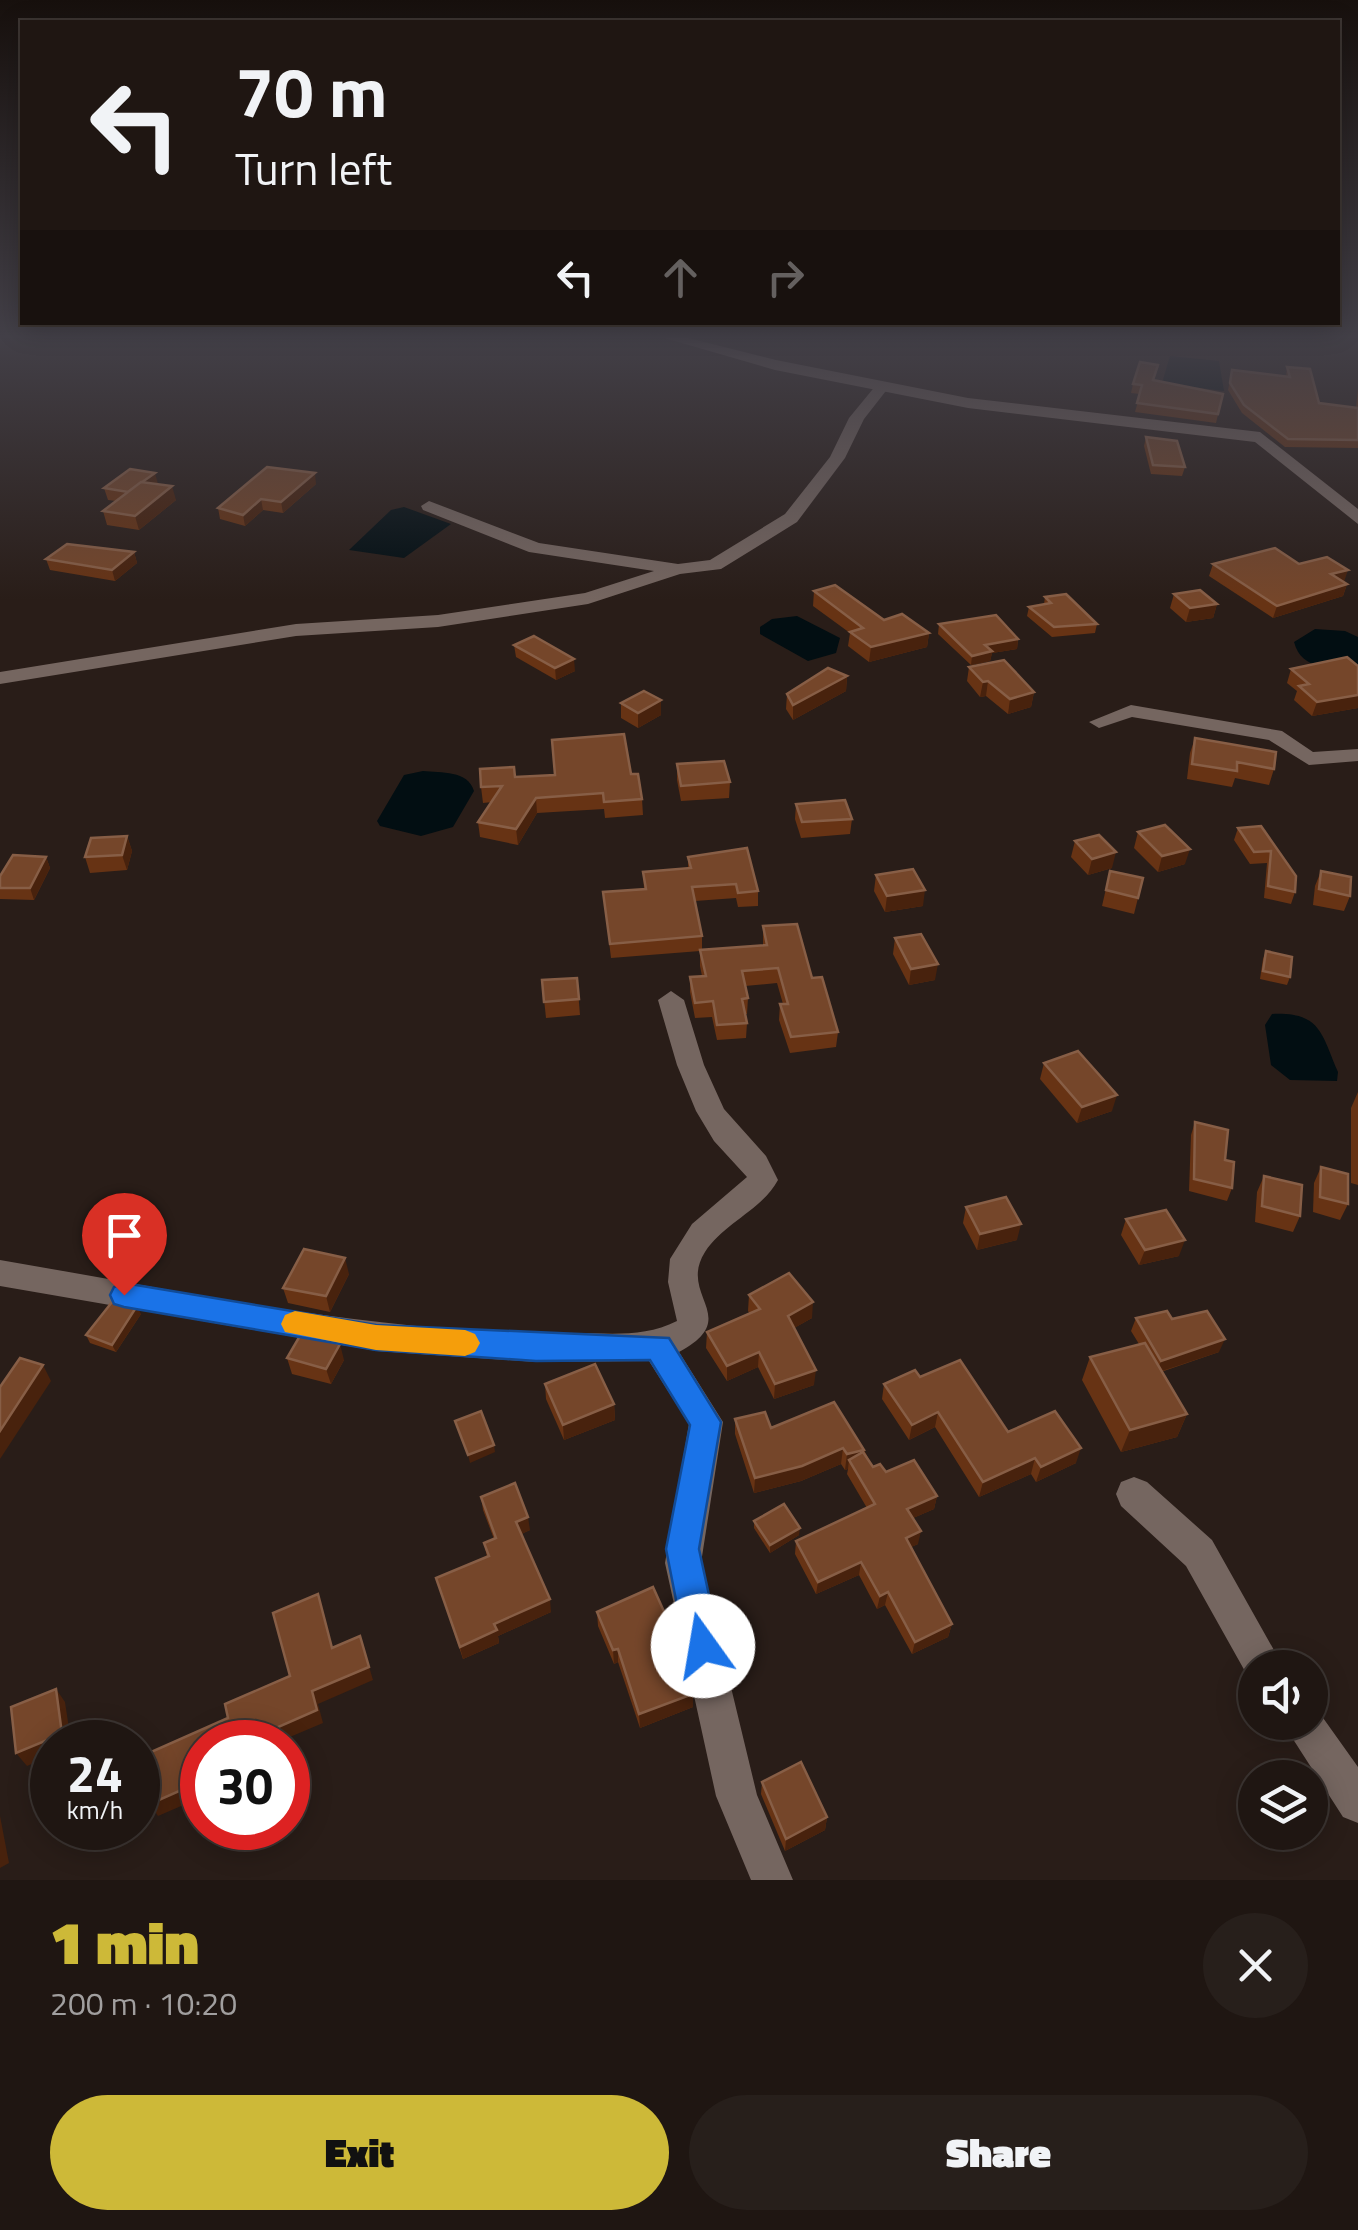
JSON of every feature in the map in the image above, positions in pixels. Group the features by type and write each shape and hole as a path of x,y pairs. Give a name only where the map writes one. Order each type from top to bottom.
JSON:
{"street":[{"path":"0,678 296,630 438,621 588,598 678,569 715,565 786,523 837,458 854,425"},
{"path":"1155,425 1260,437 1358,518"},
{"path":"429,506 524,546 678,569"},
{"path":"1099,722 1131,710 1274,735 1309,758 1358,755"},
{"path":"0,1273 376,1338 536,1348 658,1347 692,1329 694,1321 682,1292 684,1263 697,1238 763,1180 758,1167 722,1130 688,1066 672,1000"},
{"path":"658,1347 706,1422 683,1563 737,1796 772,1880"},
{"path":"1134,1494 1199,1554 1255,1650"},
{"path":"1315,1740 1358,1802"}],"shaded area":[{"path":"404,507 451,524 404,558 349,550 391,510"},
{"path":"797,616 840,638 836,653 808,661 760,634 760,627 772,619"},
{"path":"1315,629 1345,631 1358,637 1358,668 1319,666 1304,659 1294,642"},
{"path":"423,771 453,774 471,784 474,791 453,827 421,836 380,826 377,821 404,775"},
{"path":"1272,1014 1301,1017 1317,1028 1338,1072 1337,1081 1290,1080 1271,1065 1265,1025"}],"building":[{"path":"1270,425 1358,425 1358,440 1288,439"},
{"path":"1146,437 1177,441 1185,467 1153,465"},
{"path":"267,467 315,473 281,502 261,499 243,515 218,508"},
{"path":"130,469 155,473 128,492 104,488"},
{"path":"141,482 172,486 135,516 103,511"},
{"path":"67,544 134,552 112,570 46,559"},
{"path":"1275,548 1299,564 1327,557 1348,570 1331,574 1347,584 1277,606 1213,564"},
{"path":"835,585 884,620 902,614 929,633 871,647 850,632 863,628 814,591"},
{"path":"1200,590 1217,604 1190,608 1174,594"},
{"path":"1066,594 1097,624 1054,627 1029,607 1051,603 1045,597"},
{"path":"996,615 1018,639 985,645 992,651 972,656 939,624"},
{"path":"534,636 574,659 555,668 514,645"},
{"path":"1347,657 1358,666 1358,695 1317,702 1299,686 1309,684 1291,669"},
{"path":"1004,660 1034,692 1010,699 988,681 983,682 969,667"},
{"path":"828,668 847,676 793,705 787,694"},
{"path":"644,691 661,700 638,713 621,703"},
{"path":"624,734 631,774 638,774 642,799 604,802 603,793 536,798 516,829 478,822 502,786 481,787 480,769 514,767 515,777 555,775 552,740"},
{"path":"1195,738 1276,752 1274,769 1237,762 1237,771 1192,764"},
{"path":"724,761 730,782 681,786 677,764"},
{"path":"845,800 852,819 802,822 796,804"},
{"path":"1165,825 1190,849 1162,856 1138,832"},
{"path":"1261,826 1296,876 1295,892 1268,886 1271,851 1254,852 1238,828"},
{"path":"1099,835 1116,852 1092,859 1075,841"},
{"path":"127,836 122,855 85,857 91,838"},
{"path":"747,848 758,891 738,893 736,884 692,887 702,936 610,944 603,892 646,889 643,872 691,868 688,857"},
{"path":"13,855 46,857 30,888 0,888 0,876"},
{"path":"913,869 925,890 887,896 876,875"},
{"path":"1110,871 1143,878 1138,898 1106,890"},
{"path":"1321,871 1351,877 1350,896 1319,889"},
{"path":"797,924 812,978 822,977 838,1032 791,1037 780,1004 788,1004 778,968 742,971 748,998 742,999 747,1023 717,1025 713,1001 695,1003 690,977 706,976 700,950 767,945 763,926"},
{"path":"921,934 938,964 911,969 895,938"},
{"path":"1266,951 1292,957 1290,977 1263,971"},
{"path":"577,978 579,999 544,1002 542,980"},
{"path":"1078,1051 1117,1095 1082,1107 1044,1063"},
{"path":"1195,1122 1228,1130 1225,1160 1234,1162 1232,1188 1194,1179"},
{"path":"1321,1167 1348,1174 1348,1204 1320,1197"},
{"path":"1264,1176 1302,1185 1300,1216 1262,1206"},
{"path":"1006,1197 1021,1224 980,1234 966,1207"},
{"path":"1166,1210 1185,1240 1145,1250 1126,1219"},
{"path":"304,1249 345,1258 326,1296 283,1288"},
{"path":"789,1273 813,1302 788,1316 816,1370 775,1384 759,1352 727,1366 707,1332 760,1309 749,1295"},
{"path":"112,1302 137,1306 112,1345 86,1335"},
{"path":"1167,1311 1172,1319 1207,1311 1225,1339 1161,1361 1136,1318"},
{"path":"301,1334 340,1344 326,1369 287,1358"},
{"path":"1145,1343 1187,1414 1130,1430 1090,1357"},
{"path":"20,1358 43,1365 0,1431 0,1387"},
{"path":"960,1360 1008,1432 1055,1411 1081,1448 1041,1467 1035,1458 983,1482 938,1412 912,1425 884,1384 915,1370 920,1377"},
{"path":"595,1364 614,1404 563,1425 545,1384"},
{"path":"834,1402 864,1450 847,1454 843,1448 802,1466 755,1478 735,1419 765,1412 771,1428"},
{"path":"481,1411 494,1445 468,1455 455,1421"},
{"path":"863,1452 873,1467 880,1464 886,1472 914,1460 937,1496 907,1509 921,1531 906,1538 952,1624 915,1642 888,1592 880,1596 861,1562 818,1582 796,1541 875,1504 849,1460"},
{"path":"515,1483 528,1517 516,1522 550,1599 494,1624 497,1630 460,1647 436,1578 489,1556 484,1543 496,1538 481,1497"},
{"path":"784,1504 800,1528 770,1545 754,1521"},
{"path":"653,1587 675,1636 680,1634 693,1694 639,1714 618,1649 613,1650 597,1612"},
{"path":"318,1594 332,1648 360,1636 369,1667 312,1691 317,1710 294,1720 223,1720 228,1718 225,1704 290,1676 273,1613"},
{"path":"56,1689 60,1720 30,1720 30,1747 16,1753 11,1707"},
{"path":"180,1739 180,1791 160,1800 160,1748"},
{"path":"801,1762 827,1817 786,1839 762,1782"}],"slow traffic":[{"path":"295,1324 376,1338 465,1343"}],"route":[{"path":"124,1295 376,1338 536,1348 658,1347 706,1422 683,1549 703,1646"}]}
